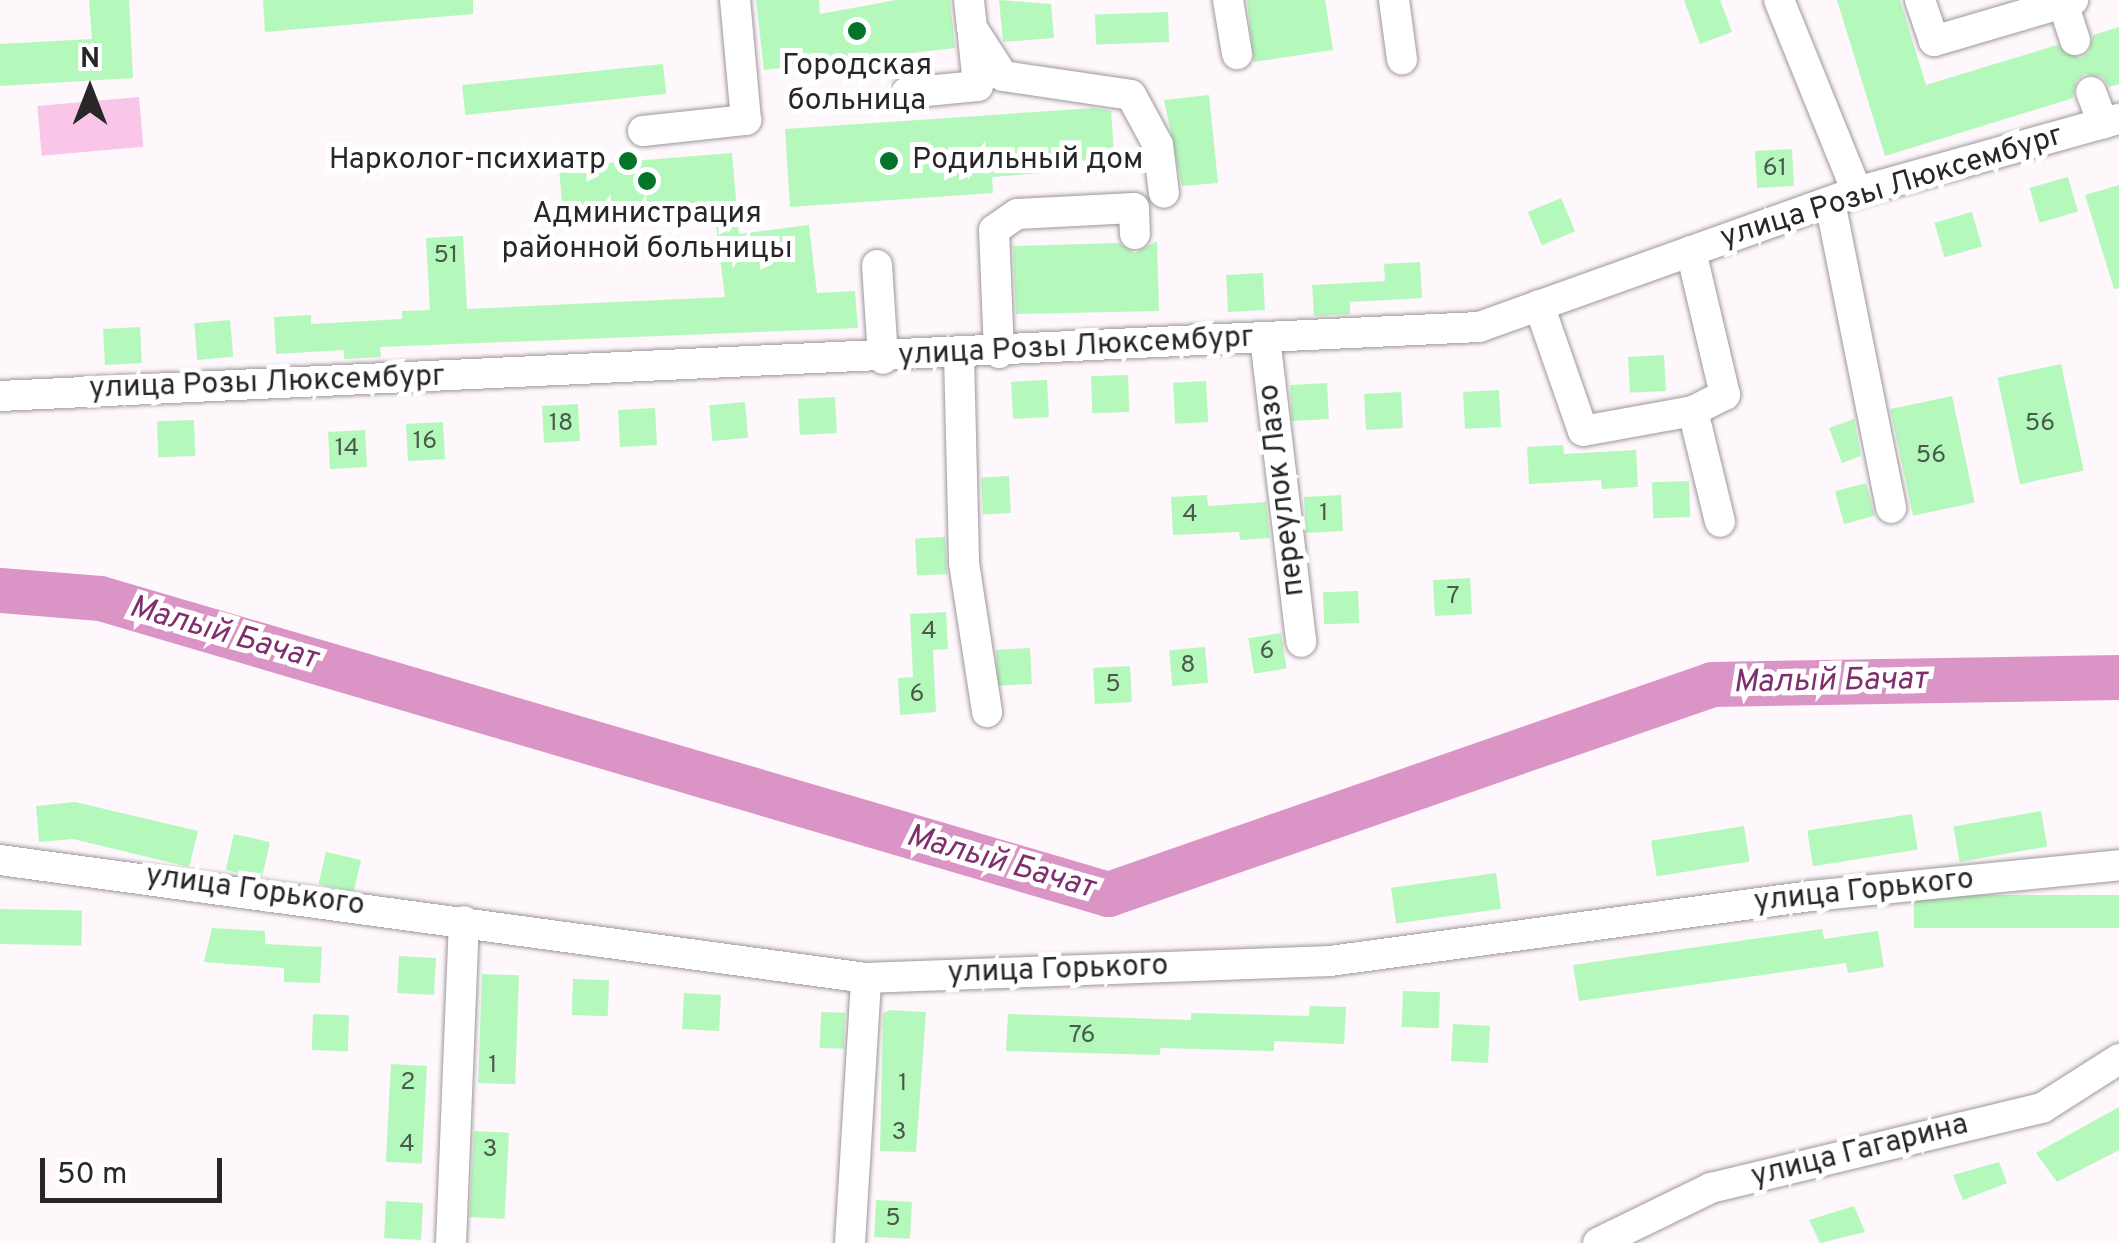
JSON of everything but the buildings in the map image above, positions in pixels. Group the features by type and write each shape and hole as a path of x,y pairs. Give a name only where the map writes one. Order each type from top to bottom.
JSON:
{"street":[{"path":"642,131 746,120 735,0"},
{"path":"1228,0 1237,54"},
{"path":"1394,0 1402,60"},
{"path":"1779,0 1844,197 1891,508"},
{"path":"1920,0 1934,41 2068,2 2075,40"},
{"path":"906,93 978,86 971,14"},
{"path":"971,14 1003,76 1130,95 1158,146 1164,194"},
{"path":"2091,92 2111,122"},
{"name":"улица Розы Люксембург","path":"0,396 959,356 1479,327 1844,197 2111,122"},
{"path":"999,353 994,230 1017,214 1134,208 1135,234"},
{"path":"1540,306 1583,431 1693,411 1725,394 1691,251"},
{"path":"877,266 883,359"},
{"name":"переулок Лазо","path":"1265,338 1301,642"},
{"path":"959,356 964,564 987,712"},
{"path":"1693,411 1720,522"},
{"name":"улица Горького","path":"0,860 866,978 1330,961 1811,896 2119,865"},
{"path":"451,1243 464,921"},
{"path":"850,1243 866,978"},
{"name":"улица Гагарина","path":"1598,1243 1711,1188 2042,1108 2119,1059"}],"shaded area":[{"path":"139,97 143,147 42,156 37,106"}],"waterway":[{"name":"Малый Бачат","path":"0,590 100,598 1108,894 1712,684 2119,677"}],"place":[{"name":"Городская больница","path":"857,31"},
{"name":"Нарколог-психиатр","path":"628,161"},
{"name":"Родильный дом","path":"889,161"},
{"name":"Администрация районной больницы","path":"647,181"}]}
